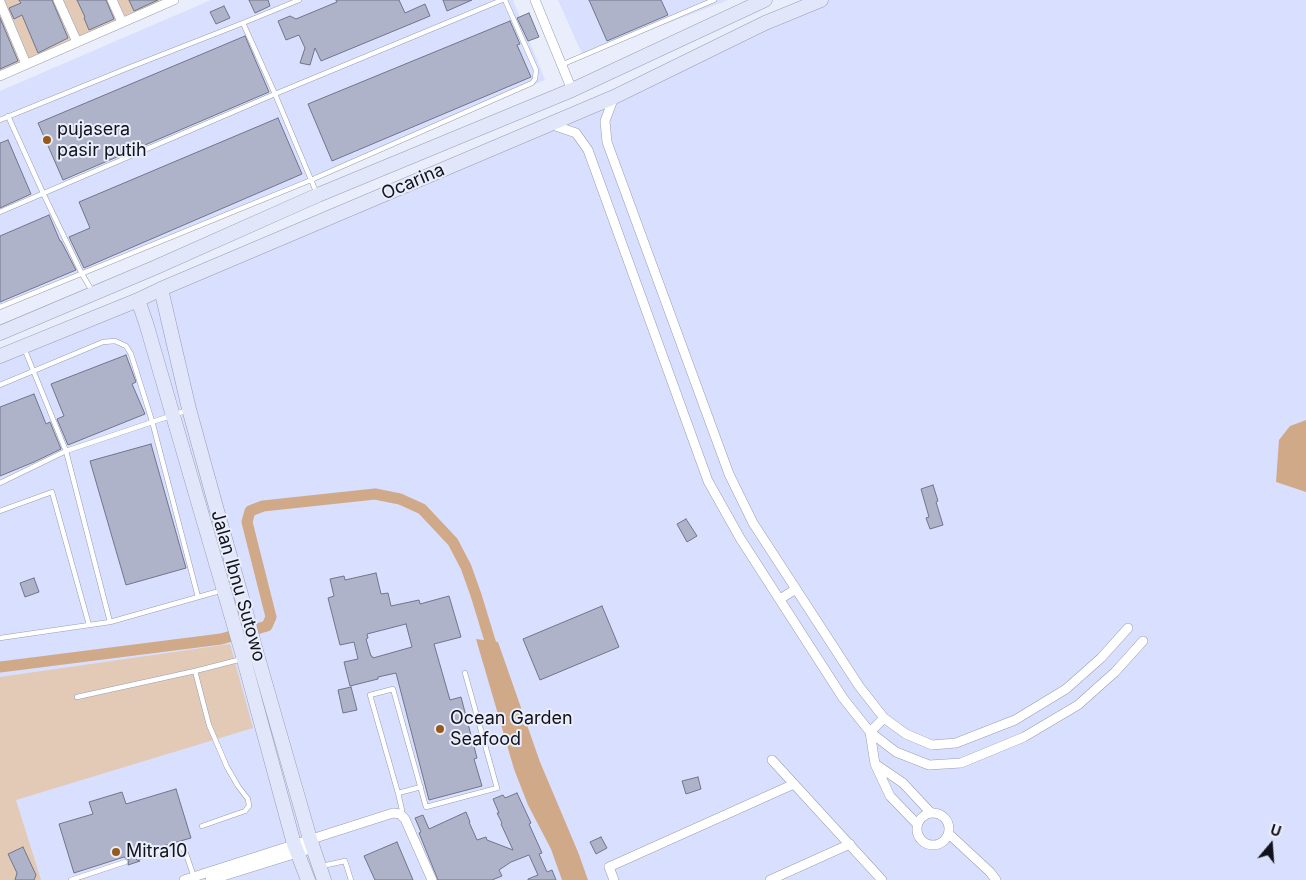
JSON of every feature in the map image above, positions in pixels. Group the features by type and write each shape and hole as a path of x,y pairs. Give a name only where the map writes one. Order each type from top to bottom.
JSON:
{"main road":[{"name":"Ocarina","path":"0,356 138,300 614,97 766,23 822,0"},
{"name":"Ocarina","path":"0,333 154,268 318,195 572,90 761,2"},
{"path":"761,2 766,23"},
{"name":"Jalan Ibnu Sutowo","path":"161,289 189,409 246,612 246,651 295,849 308,880"},
{"name":"Jalan Ibnu Sutowo","path":"138,300 231,615 246,651 321,873"}],"street":[{"path":"58,0 77,42"},
{"path":"112,0 122,22"},
{"path":"534,0 572,90"},
{"path":"0,76 169,1"},
{"path":"0,2 26,64"},
{"path":"614,97 606,121 607,142 730,474 753,523 859,686 884,718 906,734 932,744 956,743 1015,720 1066,689 1101,658 1128,628"},
{"path":"550,124 576,133 588,150 708,481 740,538 843,698 870,732 896,752 929,765 961,763 1024,738 1078,705 1115,672 1143,641"},
{"path":"780,599 796,589"},
{"path":"870,732 884,718"},
{"path":"870,732 875,764 890,796 917,824"},
{"path":"772,760 882,880"},
{"path":"875,764 903,783 930,812"},
{"path":"614,880 610,867 794,784"},
{"path":"930,812 937,812 949,822 949,834 941,844 929,844 923,842 919,837 917,824 924,815 930,812"},
{"path":"210,880 393,813 400,814 405,819 432,880"},
{"path":"949,834 990,872 996,880"},
{"path":"770,880 850,844"},
{"path":"184,880 295,849"}],"lane":[{"path":"0,120 299,0"},
{"path":"0,212 275,94 504,0 536,70 535,79 532,83 310,180 0,308"},
{"path":"561,66 714,0"},
{"path":"243,23 318,195"},
{"path":"8,116 43,193 93,293"},
{"path":"0,385 104,342 115,341 126,346 131,354 152,421 198,597"},
{"path":"23,346 66,452 110,622"},
{"path":"0,483 66,452 189,409"},
{"path":"0,511 52,492 89,625"},
{"path":"0,638 110,622 224,590"},
{"path":"77,697 195,671 246,651"},
{"path":"195,671 209,725 227,767 248,799 249,806 245,811 202,826"},
{"path":"400,814 402,810 398,793 370,695 394,689 426,807 497,788 465,673"},
{"path":"398,793 421,787"},
{"path":"139,857 179,845 185,852 194,877"},
{"path":"321,873 345,861 351,880"},
{"path":"71,880 125,862"}],"shaded area":[{"path":"0,0 172,0 0,74"},
{"path":"211,0 513,0 545,80 0,305 0,91"},
{"path":"558,0 728,0 583,56"},
{"path":"821,0 1306,0 1306,420 1290,426 1276,482 1306,492 1306,880 0,880 0,356"},
{"path":"1306,420 1306,492 1276,482 1279,440 1290,426"},
{"path":"476,639 498,642 540,762 588,880 562,880 551,849 528,805 514,769"},
{"path":"230,644 253,728 16,800 41,880 0,880 0,677"}],"building":[{"path":"19,0 52,0 68,38 38,53 22,15 14,19 9,8 21,3"},
{"path":"77,0 106,0 114,19 89,30"},
{"path":"129,0 158,0 134,11"},
{"path":"249,0 268,0 270,6 255,13"},
{"path":"336,0 399,0 405,13 425,4 430,16 321,61 315,48 310,65 300,63 305,48 299,35 286,40 278,21 290,16 296,19 337,2"},
{"path":"443,0 472,0 447,11"},
{"path":"589,0 661,0 668,15 607,41"},
{"path":"224,6 230,18 216,24 210,12"},
{"path":"529,13 539,37 528,41 517,18"},
{"path":"0,18 18,61 0,69"},
{"path":"510,21 520,44 517,45 531,77 332,161 308,104"},
{"path":"245,36 269,92 63,180 38,123"},
{"path":"278,118 302,174 84,268 69,237 90,228 79,202"},
{"path":"8,140 31,194 0,208 0,143"},
{"path":"49,215 60,241 76,270 0,302 0,236"},
{"path":"126,355 136,382 132,384 145,414 68,445 57,419 64,416 51,384"},
{"path":"34,394 46,424 50,422 61,449 0,476 0,407"},
{"path":"151,444 186,568 126,585 90,461"},
{"path":"933,485 943,525 930,529 926,518 929,517 921,489"},
{"path":"686,519 697,536 687,542 677,524"},
{"path":"376,573 381,594 388,593 391,606 419,600 420,604 449,596 461,637 434,644 450,700 461,697 477,758 474,759 482,786 429,800 396,673 350,686 344,662 358,659 354,642 340,645 328,598 334,596 330,579 344,576 345,580","holes":["406,624 412,647 373,658 366,639 368,638 367,634"]},
{"path":"34,578 39,592 25,597 20,583"},
{"path":"602,606 619,647 540,680 523,639"},
{"path":"351,687 357,710 343,713 338,690"},
{"path":"698,777 701,789 686,794 682,781"},
{"path":"176,789 191,838 138,853 135,858 140,861 128,865 129,860 124,857 74,873 59,824 93,814 89,802 122,792 126,804"},
{"path":"517,793 531,823 529,824 542,853 539,854 547,872 552,870 556,880 528,880 538,875 529,855 511,862 499,870 502,876 492,880 438,880 415,818 423,815 429,829 466,812 477,840 486,837 487,840 513,850 501,824 493,799 503,795 505,798"},
{"path":"601,837 607,848 596,854 590,842"},
{"path":"397,842 413,880 375,880 364,856"},
{"path":"23,847 36,875 34,880 15,880 17,873 8,854"}],"waterway":[{"path":"0,667 221,639 267,626 271,617 247,522 250,511 263,506 375,494 400,499 422,509 453,542 466,567 494,654"}],"place":[{"name":"pujasera pasir putih","path":"47,140"},
{"name":"Ocean Garden Seafood","path":"440,729"},
{"name":"Mitra10","path":"116,852"}]}
